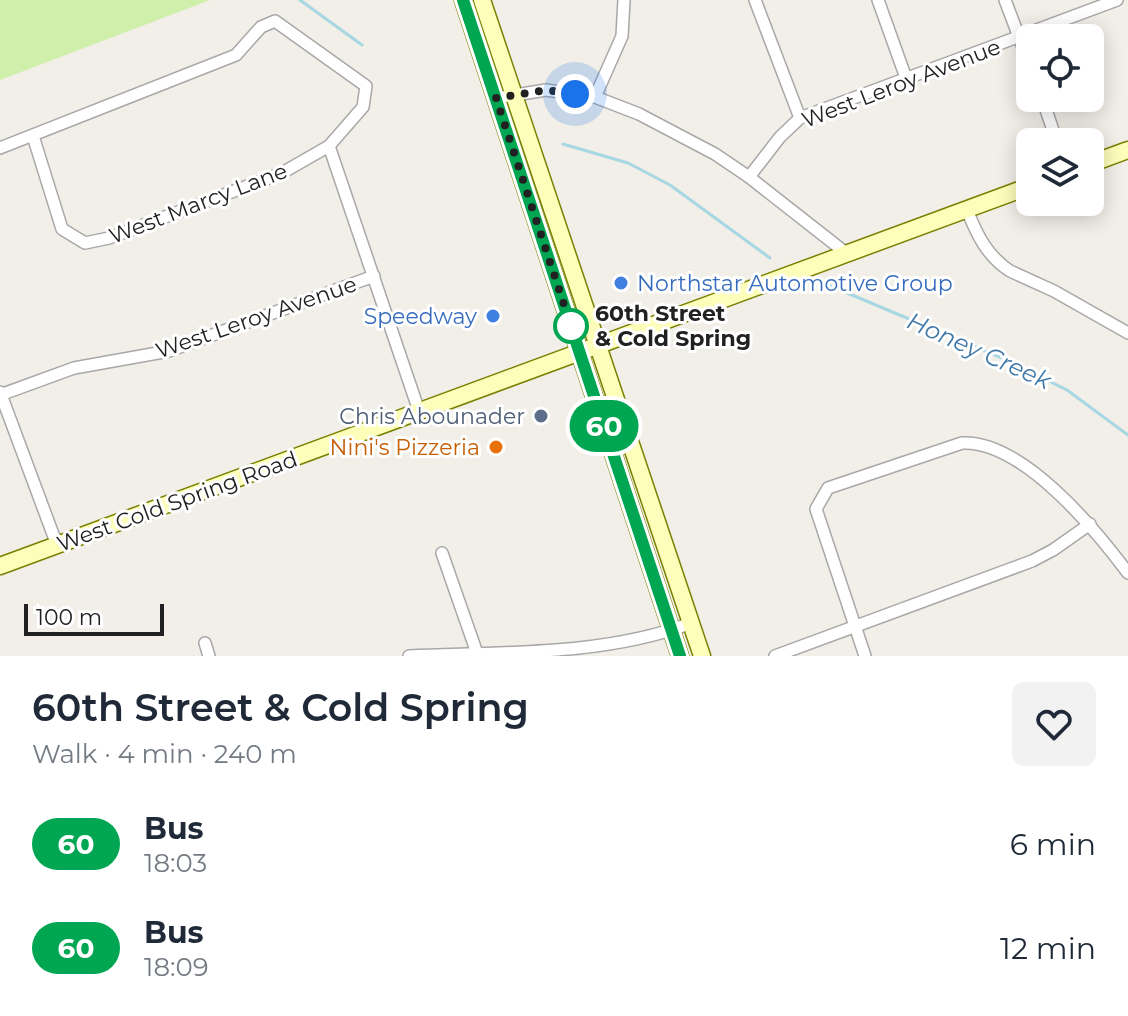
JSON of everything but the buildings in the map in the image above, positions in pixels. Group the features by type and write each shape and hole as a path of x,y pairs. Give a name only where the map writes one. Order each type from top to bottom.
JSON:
{"main road":[{"path":"463,0 680,656"},
{"path":"482,0 702,656"},
{"path":"1104,159 1128,150"},
{"name":"West Cold Spring Road","path":"0,566 1016,191"},
{"path":"551,264 563,263 570,279 578,286"}],"street":[{"path":"595,97 622,36 624,0"},
{"path":"755,0 800,118"},
{"path":"878,0 906,78"},
{"path":"1005,0 1016,28"},
{"name":"West Leroy Avenue","path":"1052,24 1117,0"},
{"name":"West Marcy Lane","path":"275,21 366,86 363,107 329,146 282,173 109,238 85,243 62,229 33,136 236,55 261,27 275,21"},
{"name":"West Leroy Avenue","path":"749,177 780,137 800,118 1016,37"},
{"path":"496,98 546,90 595,97 639,114 715,154 846,253"},
{"path":"0,148 33,136"},
{"path":"329,146 419,411"},
{"path":"967,210 977,237 995,261 1128,333"},
{"name":"West Leroy Avenue","path":"1,394 74,368 169,351 374,276"},
{"path":"1,394 57,545"},
{"path":"865,656 816,509 828,488 962,443 975,442 988,446 1037,475 1090,524 1128,573"},
{"path":"775,656 1032,561 1090,524"},
{"path":"442,553 477,655"},
{"path":"409,656 560,651 614,644 672,631 691,623"},
{"path":"205,643 209,656"}],"green space":[{"path":"0,0 210,0 0,80"}],"waterway":[{"name":"Honey Creek","path":"300,0 362,45"},
{"name":"Honey Creek","path":"563,144 628,163 670,185 770,258"},
{"name":"Honey Creek","path":"821,282 1002,358 1067,390 1128,435"}],"bus line":[{"name":"60","path":"463,0 680,656"}],"place":[{"name":"Northstar Automotive Group","path":"621,283"},
{"name":"Speedway","path":"493,316"},
{"name":"60th Street & Cold Spring","path":"571,326"},
{"name":"Chris Abounader","path":"541,416"},
{"name":"Nini's Pizzeria","path":"496,447"}],"route":[{"path":"571,326 574,335 496,98 546,90 575,94"}]}
